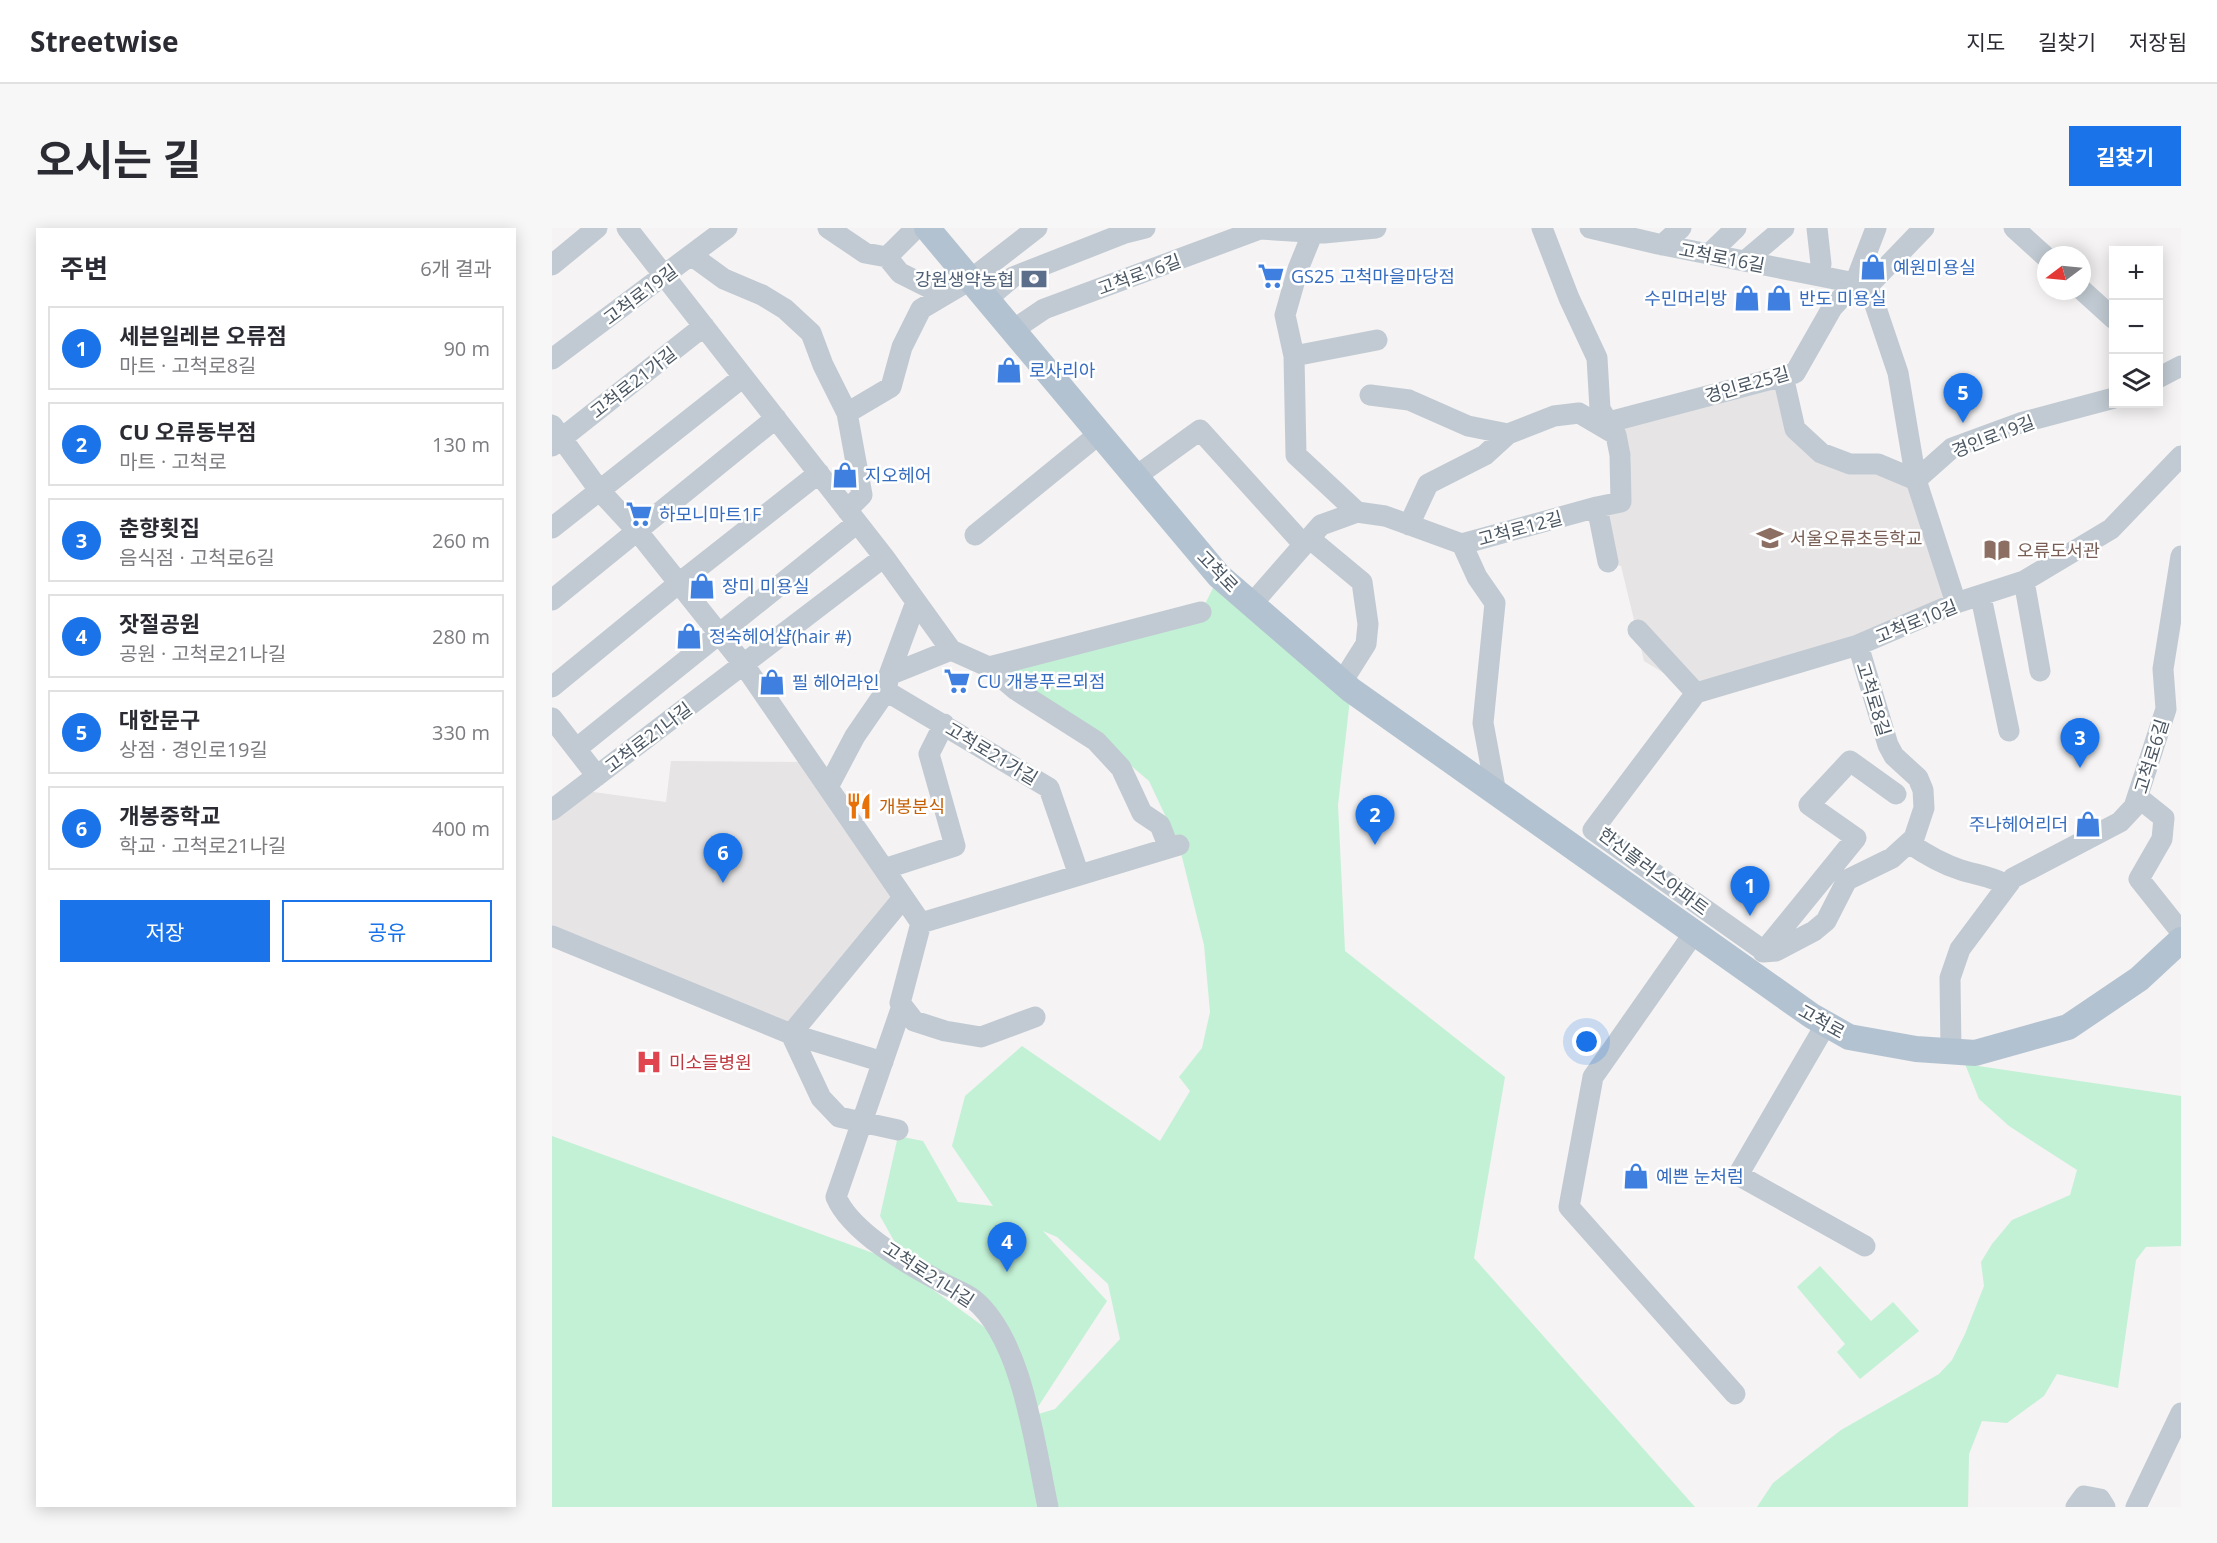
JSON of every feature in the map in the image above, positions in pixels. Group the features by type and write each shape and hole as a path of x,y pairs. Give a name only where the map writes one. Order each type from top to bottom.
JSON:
{"main road":[{"name":"고척로","path":"927,228 1219,576 1251,605 1342,682 1748,973 1795,1006 1826,1024 1849,1037 1916,1049 1975,1053 2068,1027 2139,979 2181,940"}],"street":[{"path":"552,265 597,228"},
{"path":"556,436 599,490 638,532 744,664 921,923 1174,846 1160,825 1142,813 1121,768 1096,741 1016,690 988,667 951,650 884,557 627,228"},
{"name":"고척로19길","path":"552,359 727,228"},
{"path":"828,228 865,253 887,257 900,273 944,295"},
{"path":"887,257 916,228"},
{"path":"846,413 891,387 902,347 921,309 970,279 1037,228"},
{"path":"987,299 1012,277 1125,233 1145,228"},
{"name":"고척로16길","path":"1013,330 1044,309 1265,228 1313,232 1376,228"},
{"path":"1542,228 1569,298 1597,358 1600,409 1612,428"},
{"name":"고척로16길","path":"1590,228 1635,233 1662,245 1817,275 1860,286"},
{"path":"1662,245 1681,228"},
{"path":"1709,254 1736,228"},
{"path":"1745,261 1784,228"},
{"path":"1817,228 1821,264 1817,275"},
{"name":"경인로25길","path":"1612,428 1796,373 1832,308 1860,286 1876,228"},
{"path":"1924,228 1860,286 1872,296 1898,374 1916,480 1956,603"},
{"path":"2014,228 2037,249"},
{"path":"1313,232 1298,269 1285,315 1294,356 1296,455 1357,512"},
{"path":"576,749 721,634 852,516 862,495 846,413 823,365 811,333 784,309 762,295 724,279 691,255"},
{"path":"2091,298 2109,314"},
{"name":"고척로21가길","path":"556,436 704,326"},
{"path":"1294,356 1377,340"},
{"path":"1783,376 1796,429 1821,453 1850,464 1878,464 1916,480"},
{"path":"552,528 743,377"},
{"path":"1371,395 1409,399 1468,426 1508,434"},
{"name":"경인로19길","path":"1916,480 1952,448 2020,423 2109,399"},
{"path":"1409,525 1428,484 1485,455 1508,434 1554,416 1579,413 1612,428"},
{"path":"552,600 776,418"},
{"name":"고척로12길","path":"1251,605 1321,525 1357,512 1385,516 1462,544 1621,502 1620,455 1612,428"},
{"path":"1135,477 1200,430 1307,542 1362,582 1368,624 1366,644 1342,682"},
{"path":"975,535 1099,434"},
{"name":"고척로10길","path":"1696,693 1858,645 1956,603 1981,597 2024,581 2111,529 2181,456"},
{"path":"552,687 678,583 819,473"},
{"path":"1597,507 1608,562"},
{"path":"1462,544 1477,576 1495,603 1483,723 1496,793"},
{"name":"고척로6길","path":"1951,1051 1950,978 1960,949 1999,900 2007,885 2013,878 2120,822 2139,798 2166,709 2163,669 2181,556"},
{"path":"744,664 884,557"},
{"path":"2024,581 2040,671"},
{"path":"1981,597 2009,731"},
{"path":"828,787 855,736 888,683 916,602"},
{"path":"988,667 1201,612"},
{"path":"1638,630 1696,693"},
{"name":"고척로8길","path":"1764,951 1776,951 1814,931 1826,921 1847,880 1892,858 1909,843 1920,824 1924,808 1923,790 1918,778 1894,756 1888,746 1858,645"},
{"path":"888,683 951,650"},
{"name":"고척로21나길","path":"552,810 744,664"},
{"name":"고척로21가길","path":"888,683 945,724 1049,788 1079,875"},
{"path":"2166,709 2181,690"},
{"name":"한신플러스아파트","path":"1696,693 1593,830 1764,951"},
{"path":"552,718 597,776"},
{"path":"884,869 955,846 929,754 945,724"},
{"path":"1748,973 1856,838 1809,805 1850,761 1896,794"},
{"path":"2139,798 2164,818 2162,839 2139,879 2181,932"},
{"path":"1909,843 1930,858 1961,870 1993,877 2007,885"},
{"path":"791,1034 903,898"},
{"name":"고척로21나길","path":"921,923 900,1003 902,1006 836,1197 843,1213 910,1266 973,1299 996,1327 1020,1378 1048,1507"},
{"path":"1694,933 1593,1077 1569,1207 1735,1394"},
{"path":"552,936 791,1034 883,1062"},
{"path":"902,1006 914,1021 945,1031 981,1037 1035,1017"},
{"path":"1826,1024 1738,1174 1865,1246"},
{"path":"791,1034 821,1098 839,1117 898,1130"},
{"path":"2136,1507 2179,1421"},
{"path":"2076,1507 2084,1496 2100,1499 2105,1507"}],"shaded area":[{"name":"서울오류초등학교","path":"1781,387 1821,453 1916,480 1956,603 1696,693 1644,661 1621,566 1611,564 1600,512 1624,504 1631,459 1628,442 1621,429"},
{"path":"671,761 810,762 903,898 791,1034 552,936 552,810 579,790 666,802"}],"green space":[{"path":"1219,576 1351,690 1338,805 1345,951 1505,1077 1474,1258 1695,1507 552,1507 552,1136 892,1260 987,1329 1002,1344 961,1282 906,1262 880,1216 898,1136 923,1141 958,1202 993,1206 952,1146 965,1096 1022,1046 1160,1141 1190,1091 1179,1077 1202,1048 1210,1012 1204,945 1179,845 1149,781 1082,724 989,667 1201,612","holes":["1043,1231 1057,1237 1108,1284 1120,1339 1055,1409 1032,1416 1107,1301"]},
{"path":"1965,1064 2181,1096 2181,1246 2146,1247 2136,1260 2118,1388 2057,1374 2044,1396 2007,1423 1982,1421 1969,1454 1968,1507 1757,1507 1773,1483 1841,1430 1939,1374 1952,1360 1965,1334 1984,1286 1981,1262 1992,1244 2012,1220 2070,1195 2077,1170 2009,1126 1979,1099"},
{"path":"1820,1266 1871,1321 1893,1302 1919,1331 1860,1379 1837,1352 1845,1344 1797,1287"}],"place":[{"name":"예원미용실","path":"1873,267"},
{"name":"GS25 고척마을마당점","path":"1271,276"},
{"name":"강원생약농협","path":"1034,279"},
{"name":"수민머리방","path":"1747,298"},
{"name":"반도 미용실","path":"1779,298"},
{"name":"로사리아","path":"1009,370"},
{"name":"대한문구","path":"1963,423"},
{"name":"지오헤어","path":"845,475"},
{"name":"하모니마트1F","path":"639,514"},
{"name":"서울오류초등학교","path":"1770,538"},
{"name":"오류도서관","path":"1997,550"},
{"name":"장미 미용실","path":"702,586"},
{"name":"정숙헤어샵(hair #)","path":"689,636"},
{"name":"CU 개봉푸르뫼점","path":"957,681"},
{"name":"필 헤어라인","path":"772,682"},
{"name":"춘향횟집","path":"2080,768"},
{"name":"개봉분식","path":"859,806"},
{"name":"주나헤어리더","path":"2088,824"},
{"name":"CU 오류동부점","path":"1375,845"},
{"name":"개봉중학교","path":"723,883"},
{"name":"세븐일레븐 오류점","path":"1750,916"},
{"name":"미소들병원","path":"649,1062"},
{"name":"예쁜 눈처럼","path":"1636,1176"},
{"name":"잣절공원","path":"1007,1272"}]}
